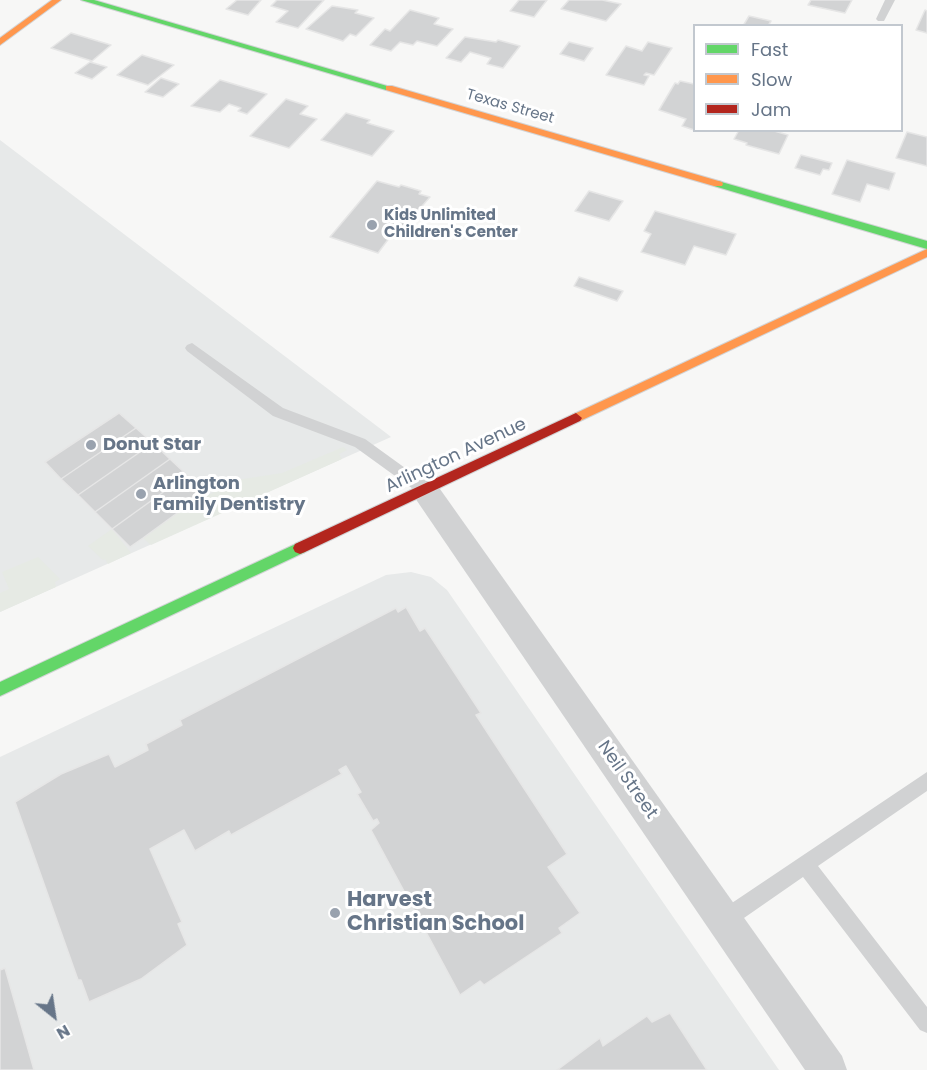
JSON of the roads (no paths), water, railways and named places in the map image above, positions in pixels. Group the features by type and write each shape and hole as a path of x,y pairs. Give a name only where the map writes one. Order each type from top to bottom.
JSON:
{"street":[{"path":"0,42 57,0"},
{"name":"Texas Street","path":"85,0 927,245"},
{"name":"Arlington Avenue","path":"0,689 927,253"},
{"name":"Neil Street","path":"425,490 828,1070"}],"lane":[{"path":"881,19 890,0"},
{"path":"192,348 278,412 360,443 425,490"},
{"path":"724,920 927,781"},
{"path":"805,864 927,1023"}],"place":[{"name":"Kids Unlimited Children's Center","path":"372,225"},
{"name":"Donut Star","path":"91,445"},
{"name":"Arlington Family Dentistry","path":"141,494"},
{"name":"Harvest Christian School","path":"335,913"}]}
